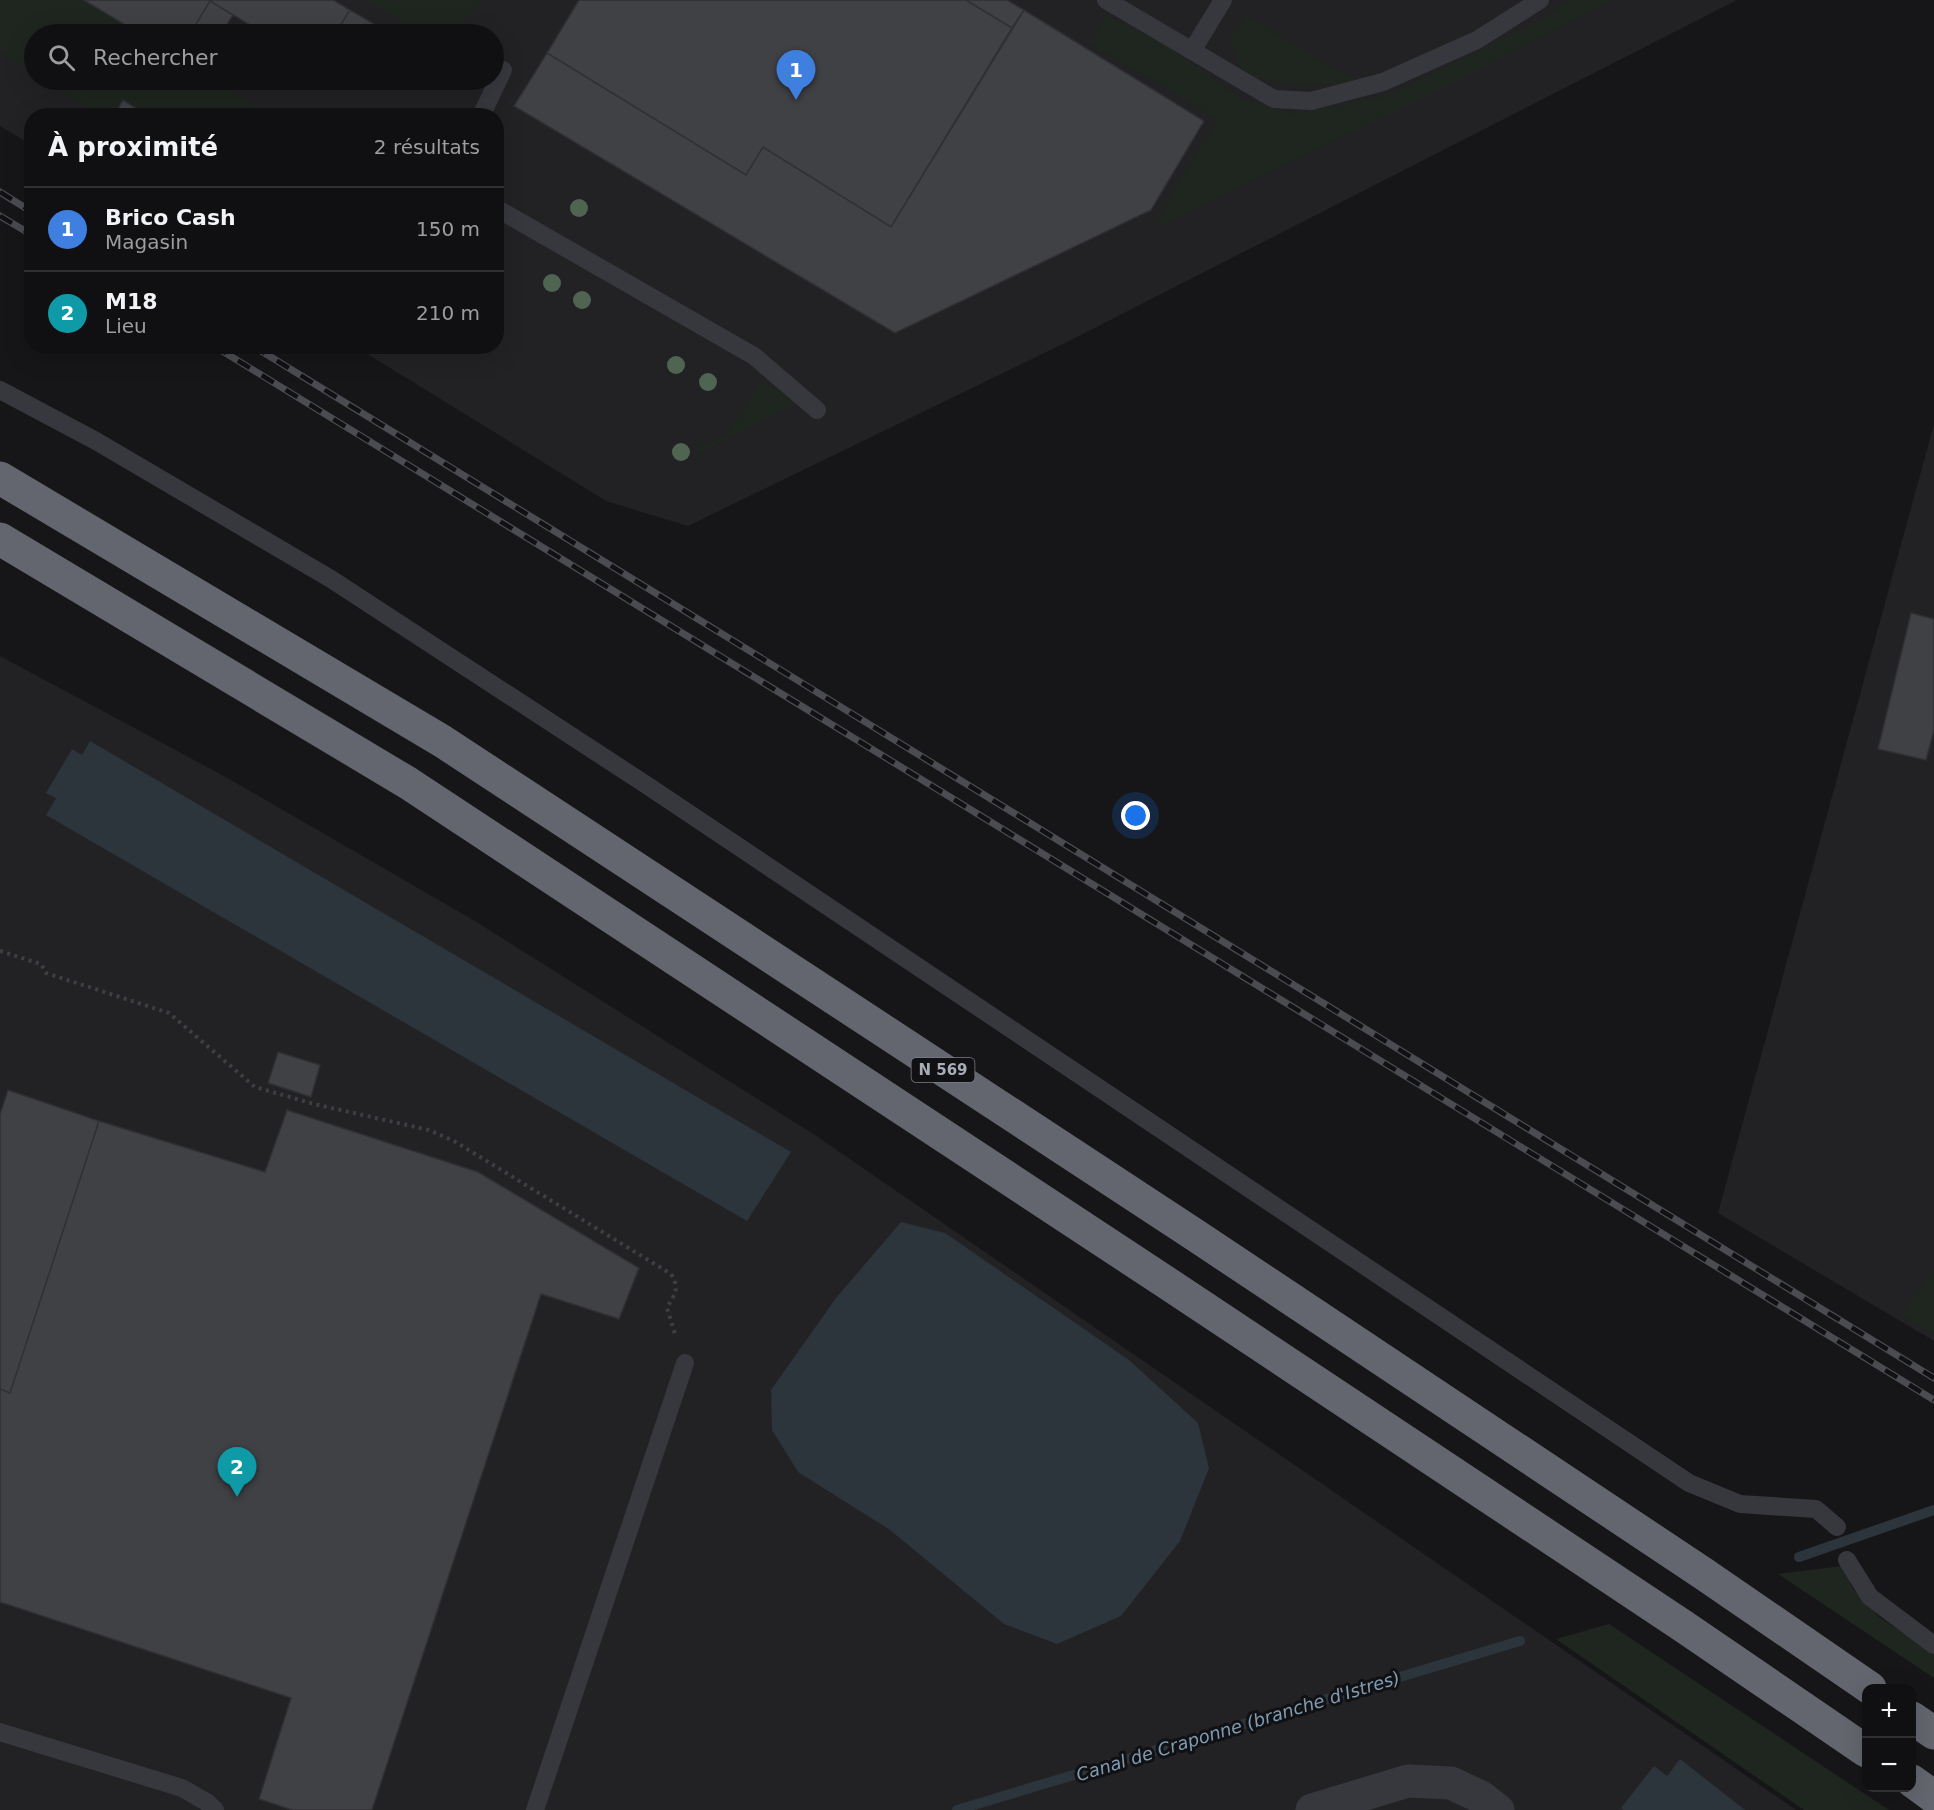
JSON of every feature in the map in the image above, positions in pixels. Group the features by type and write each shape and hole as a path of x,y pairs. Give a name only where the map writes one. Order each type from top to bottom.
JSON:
{"highway":[{"name":"N 569","path":"0,478 442,741 1273,1287 1704,1574 1863,1684"},
{"path":"0,539 418,790 1204,1307 1683,1626 1862,1748"},
{"path":"1916,1721 1934,1733"},
{"path":"1916,1784 1934,1797"}],"street":[{"path":"1312,1810 1408,1781 1451,1784 1481,1797 1498,1810"}],"lane":[{"path":"1106,0 1274,99 1311,101 1383,82 1425,64 1477,40 1540,0"},
{"path":"1192,51 1223,0"},
{"path":"485,108 493,90"},
{"path":"504,213 754,356 817,410"},
{"path":"0,390 96,441 331,579 648,786 1689,1483 1740,1504 1816,1509 1837,1527"},
{"path":"534,1809 685,1363"},
{"path":"1847,1560 1870,1597 1934,1645"},
{"path":"0,1732 182,1788 208,1803 215,1810"}],"path":[{"path":"0,951 41,964 46,973 169,1012 255,1087 314,1104 429,1130 453,1141 671,1274 677,1283 676,1291 667,1308 685,1363"}],"shaded area":[{"path":"0,0 1737,0 1075,338 688,526 606,501 367,354 504,354 504,108 24,108 24,141 0,126"},
{"path":"0,0 84,0 124,24 24,24 24,67 0,51"},
{"path":"366,0 484,0 459,24 407,24"},
{"path":"1570,0 1613,0 1444,88 1157,227 1162,210 1218,119 1089,43 1106,15 1162,42 1241,99 1292,114 1387,96 1547,17"},
{"path":"1246,16 1358,82 1301,86 1250,77 1237,62 1231,37"},
{"path":"61,90 230,90 258,108 91,108"},
{"path":"760,383 788,393 794,402 789,408 697,455 698,440 707,442 718,440 726,434"},
{"path":"1934,424 1934,1341 1718,1213"},
{"path":"0,656 224,776 475,921 815,1135 1796,1810 0,1810"},
{"path":"90,741 791,1152 747,1221 46,815 56,798 46,793 72,749 82,755"},
{"path":"901,1222 945,1233 1129,1360 1198,1423 1209,1468 1180,1541 1121,1616 1057,1644 1004,1624 890,1530 798,1472 772,1430 771,1390 836,1298"},
{"path":"1934,1268 1934,1334 1902,1315"},
{"path":"1842,1566 1854,1590 1879,1617 1934,1653 1934,1678 1778,1574"},
{"path":"1609,1624 1889,1810 1804,1810 1556,1639"},
{"path":"1680,1759 1745,1810 1624,1810 1621,1808 1654,1766 1667,1776"}],"building":[{"path":"84,0 333,0 350,10 341,24 248,24 210,1 196,24 124,24"},
{"path":"579,0 966,0 1012,28 891,227 763,147 746,175 547,53"},
{"path":"966,0 1007,0 1024,10 1012,28"},
{"path":"210,1 233,15 227,24 196,24"},
{"path":"350,10 374,24 341,24"},
{"path":"1024,10 1204,121 1151,210 895,333 514,106 547,53 746,175 763,147 891,227"},
{"path":"123,100 136,108 118,108"},
{"path":"1911,613 1934,619 1934,730 1926,760 1878,749"},
{"path":"278,1052 320,1065 311,1097 268,1083"},
{"path":"8,1090 99,1121 10,1393 0,1389 0,1114"},
{"path":"287,1110 478,1172 639,1268 619,1319 541,1294 372,1810 292,1810 259,1799 291,1698 0,1602 0,1389 10,1393 99,1121 265,1172"}],"waterway":[{"name":"Canal de Craponne (branche d'Istres)","path":"1799,1557 1934,1510"},
{"name":"Canal de Craponne (branche d'Istres)","path":"957,1810 1520,1641"}],"railway":[{"path":"0,192 24,207"},
{"path":"0,216 24,230"},
{"path":"227,354 1934,1400"},
{"path":"266,354 1934,1378"}],"place":[{"name":"Brico Cash","path":"796,100"},
{"name":"M18","path":"237,1497"}]}
